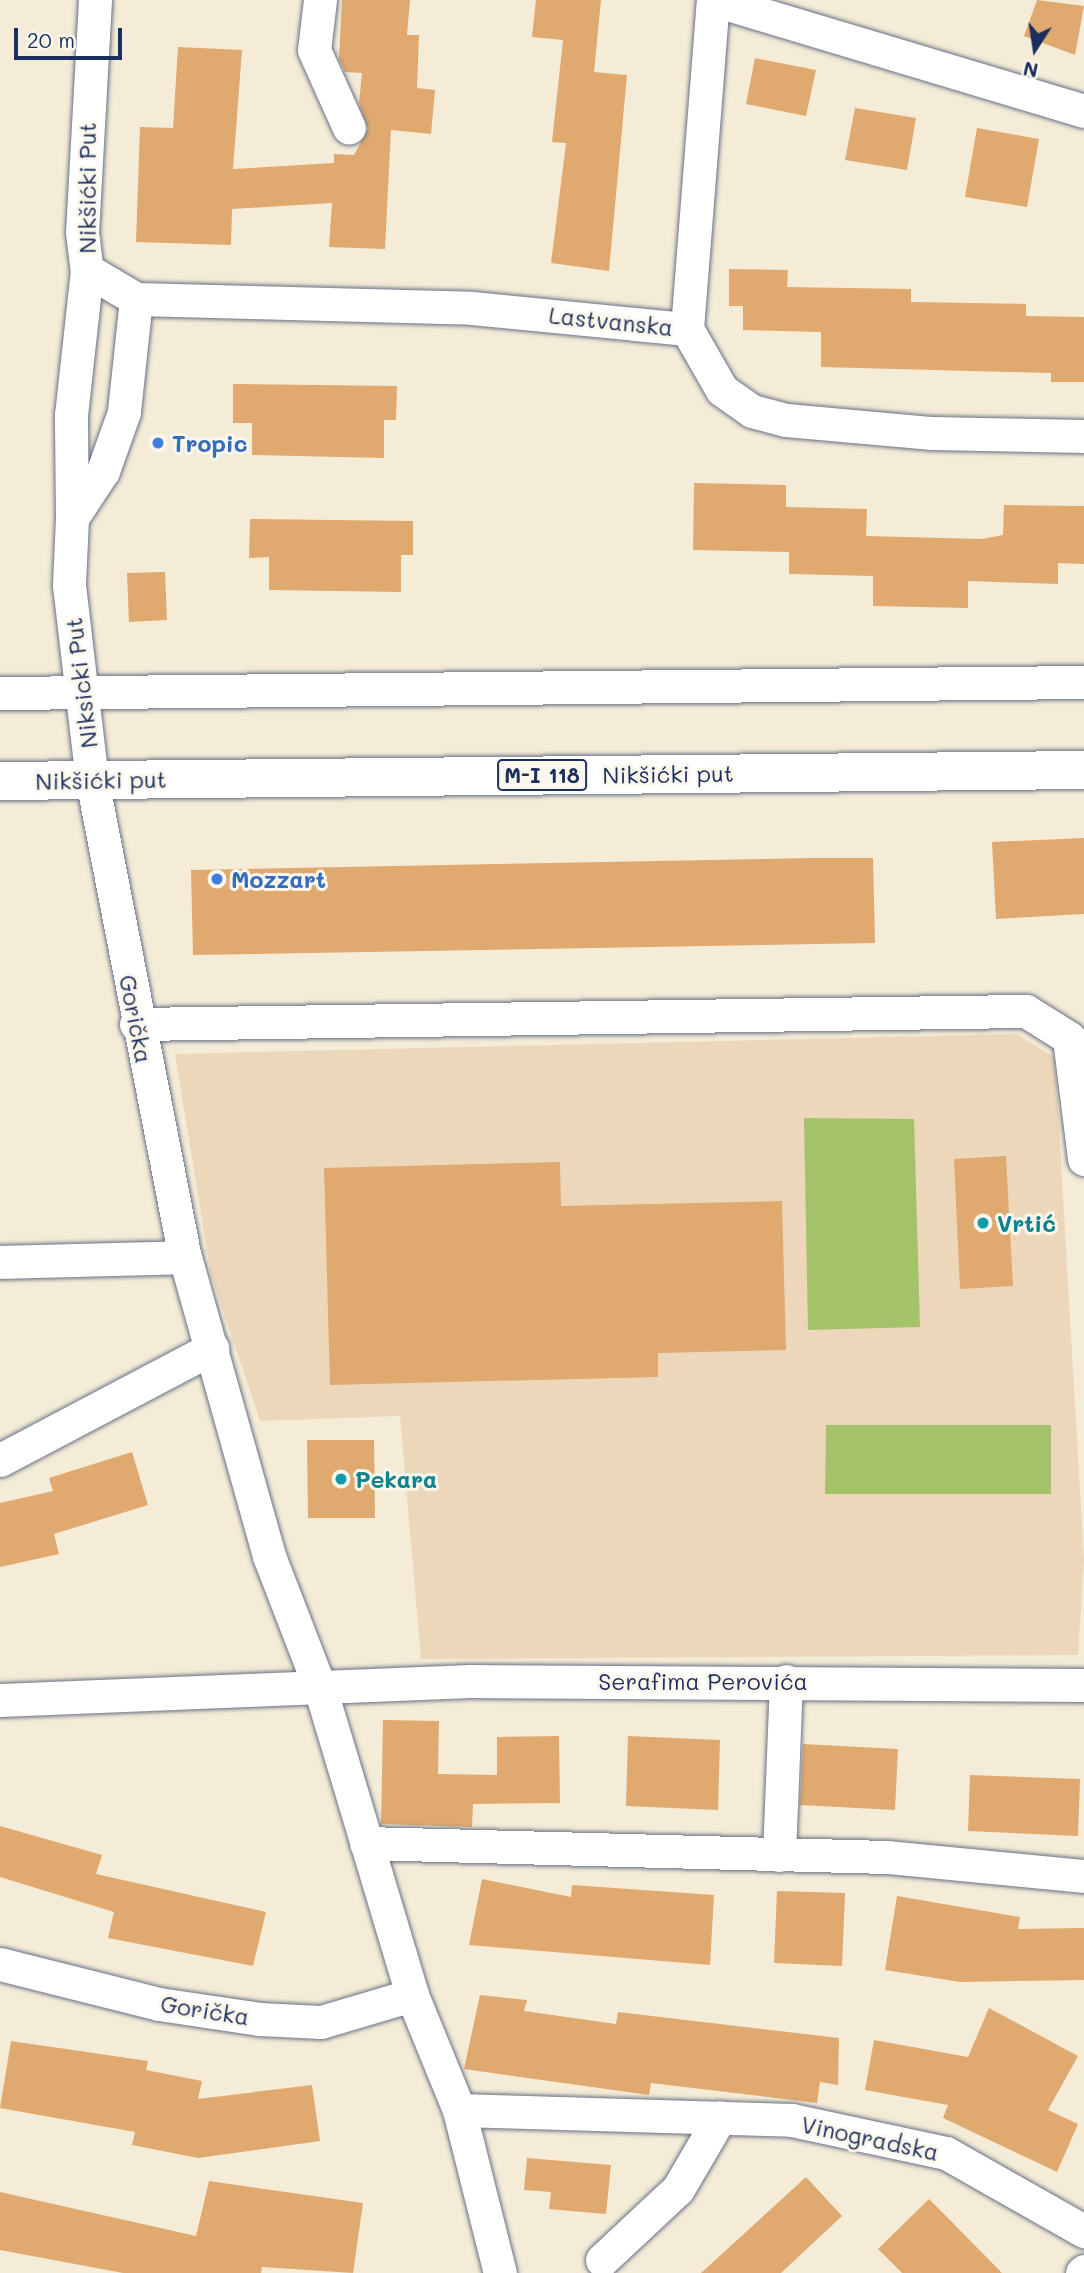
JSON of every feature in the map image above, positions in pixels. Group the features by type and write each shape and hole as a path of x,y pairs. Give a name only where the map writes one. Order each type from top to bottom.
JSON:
{"main road":[{"name":"Nikšićki put","path":"0,781 1084,770"}],"street":[{"name":"Nikšićki Put","path":"95,0 82,232 87,270 136,299"},
{"path":"320,0 314,50 349,128"},
{"path":"687,329 713,0 1084,111"},
{"path":"72,518 71,415 87,270"},
{"path":"72,518 103,471 124,412 136,299"},
{"name":"Lastvanska","path":"136,299 472,308 687,329 722,390 763,414 932,433 1084,436"},
{"name":"Niksicki Put","path":"72,518 69,586 92,780"},
{"path":"0,693 1084,682"},
{"name":"Gorička","path":"92,780 136,1024 186,1257 269,1556 321,1691 412,1995 459,2110 500,2273"},
{"path":"136,1024 1026,1011 1069,1038 1084,1159"},
{"path":"0,1262 186,1257"},
{"path":"0,1460 212,1349"},
{"name":"Serafima Perovića","path":"321,1691 471,1681 1084,1685"},
{"path":"779,1855 786,1681"},
{"path":"0,1700 321,1691"},
{"path":"366,1843 887,1857 1084,1876"},
{"name":"Gorička","path":"0,1964 159,2004 260,2019 321,2022 412,1995"},
{"name":"Vinogradska","path":"459,2110 792,2120 946,2153 1084,2231"},
{"path":"602,2260 678,2189 720,2117"}],"shaded area":[{"path":"1017,1034 1055,1058 1084,1560 1078,1655 421,1659 400,1416 260,1421 211,1275 175,1054"}],"green space":[{"path":"804,1118 914,1119 920,1327 808,1330"},
{"path":"826,1425 1051,1425 1051,1494 825,1494"}],"building":[{"path":"342,0 410,0 407,35 419,35 417,88 435,90 431,134 391,130 385,249 329,247 332,203 232,209 231,245 136,242 140,127 173,128 178,47 242,50 233,169 334,163 334,154 354,155 368,129 359,103 362,73 345,72 339,59"},
{"path":"536,0 601,0 594,72 627,75 609,271 551,263 566,143 552,142 563,40 532,37"},
{"path":"1037,0 1084,6 1075,55 1024,36"},
{"path":"755,58 816,70 806,116 746,104"},
{"path":"855,108 916,118 907,170 845,160"},
{"path":"977,128 1039,139 1027,207 965,197"},
{"path":"729,269 788,270 787,287 911,289 911,302 1026,304 1026,316 1084,317 1084,382 1051,382 1051,373 821,367 821,332 743,330 743,306 729,306"},
{"path":"233,384 397,386 396,420 384,420 384,458 252,455 252,423 233,423"},
{"path":"694,483 786,485 786,507 867,509 866,536 982,539 1003,535 1004,505 1084,506 1084,564 1058,563 1058,584 968,581 968,608 873,606 873,576 789,574 789,552 693,550"},
{"path":"250,519 413,521 413,555 401,555 401,592 269,590 269,557 249,558"},
{"path":"165,572 167,620 129,622 127,573"},
{"path":"1084,838 1084,914 996,919 992,842"},
{"path":"873,858 875,943 193,955 191,870"},
{"name":"Vrtić","path":"1006,1156 1013,1286 960,1289 954,1159"},
{"path":"560,1162 561,1206 782,1201 786,1350 658,1353 658,1377 330,1385 324,1168"},
{"name":"Pekara","path":"307,1440 374,1440 375,1518 308,1518"},
{"path":"132,1452 148,1505 54,1534 59,1554 0,1567 0,1503 53,1491 49,1478"},
{"path":"383,1720 439,1721 438,1774 497,1775 497,1737 559,1736 560,1803 473,1804 472,1827 381,1824"},
{"path":"628,1736 720,1740 718,1810 626,1806"},
{"path":"803,1744 898,1749 895,1810 800,1805"},
{"path":"970,1775 1080,1779 1078,1836 968,1831"},
{"path":"0,1826 102,1855 96,1874 266,1912 253,1966 108,1938 114,1912 0,1877"},
{"path":"482,1879 571,1897 572,1885 714,1895 710,1965 469,1945"},
{"path":"777,1891 845,1893 842,1966 774,1963"},
{"path":"897,1896 1020,1917 1018,1929 1084,1928 1084,1980 960,1982 885,1970"},
{"path":"480,1995 527,2000 524,2011 616,2024 618,2012 839,2038 838,2085 820,2082 817,2103 651,2083 649,2095 464,2069"},
{"path":"989,2008 1078,2056 1048,2110 1078,2124 1057,2172 943,2118 948,2105 865,2090 874,2040 968,2057"},
{"path":"11,2041 148,2061 146,2070 202,2081 198,2099 312,2085 320,2141 198,2158 132,2145 135,2132 0,2108"},
{"path":"527,2158 611,2165 606,2214 549,2209 551,2192 524,2190"},
{"path":"806,2177 842,2216 781,2273 701,2273"},
{"path":"209,2181 363,2203 353,2273 262,2267 261,2273 123,2273 0,2250 0,2192 196,2236"},
{"path":"929,2199 1002,2273 902,2273 878,2249"}],"place":[{"name":"Tropic","path":"158,443"},
{"name":"Mozzart","path":"217,879"},
{"name":"Vrtić","path":"983,1223"},
{"name":"Pekara","path":"341,1479"}]}
